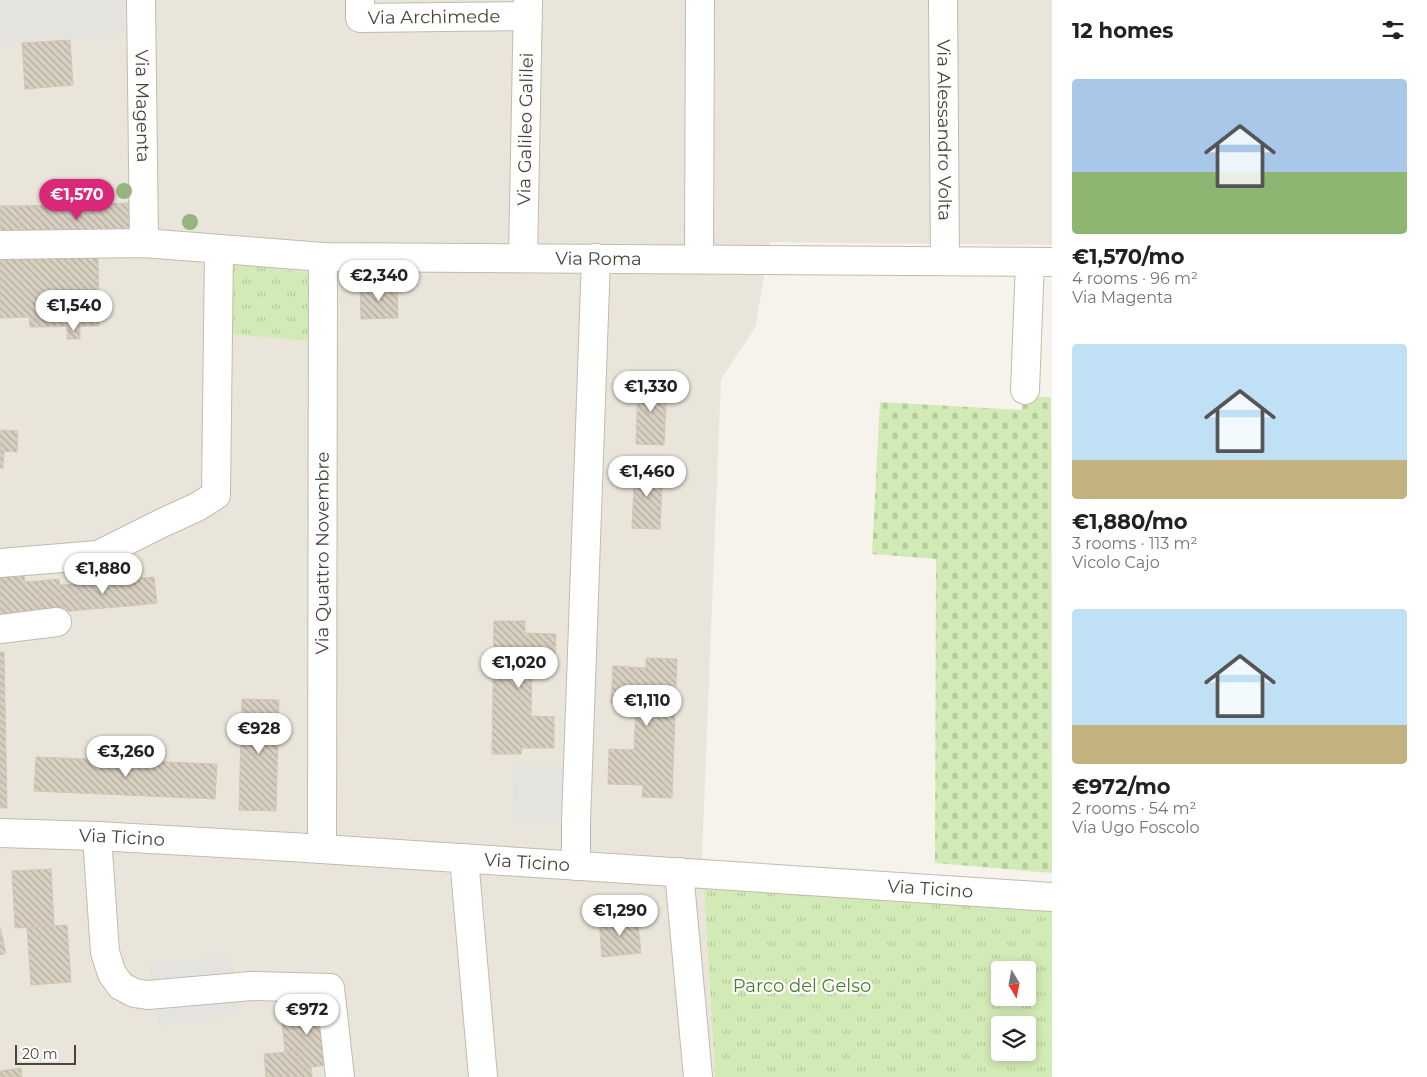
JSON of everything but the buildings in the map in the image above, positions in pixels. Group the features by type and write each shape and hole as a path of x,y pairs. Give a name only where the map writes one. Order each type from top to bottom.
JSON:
{"street":[{"name":"Via Magenta","path":"141,0 144,243"},
{"name":"Via Archimede","path":"360,0 360,18 528,8"},
{"path":"699,259 700,0"},
{"name":"Via Alessandro Volta","path":"943,0 945,261"},
{"name":"Via Galileo Galilei","path":"523,258 528,8"},
{"name":"Via Roma","path":"0,245 144,243 323,257 1041,262"},
{"path":"0,562 98,555 162,522 197,507 216,495 219,249"},
{"name":"Via Quattro Novembre","path":"322,849 323,257"},
{"path":"576,866 596,258"},
{"path":"1025,390 1041,262"},
{"path":"0,629 57,622"},
{"name":"Via Ticino","path":"0,833 97,836 322,849 1052,897"},
{"path":"97,836 105,952 112,974 121,986 134,992 148,995 251,986 330,988 340,1077"},
{"path":"464,858 483,1077"},
{"path":"679,872 698,1077"}],"shaded area":[{"path":"0,0 1052,0 1052,245 770,242 755,328 721,379 702,856 715,1077 0,1077"},
{"path":"0,0 125,0 124,33 0,45"},
{"path":"514,765 578,768 576,822 512,818"},
{"path":"231,955 240,1015 158,1026 148,965"}],"green space":[{"path":"230,264 307,272 312,341 228,334"},
{"path":"1051,388 1052,873 935,863 936,559 872,554 880,402 1022,410 1023,396 1051,397"},
{"name":"Parco del Gelso","path":"704,888 1052,910 1052,1077 715,1077"}]}
